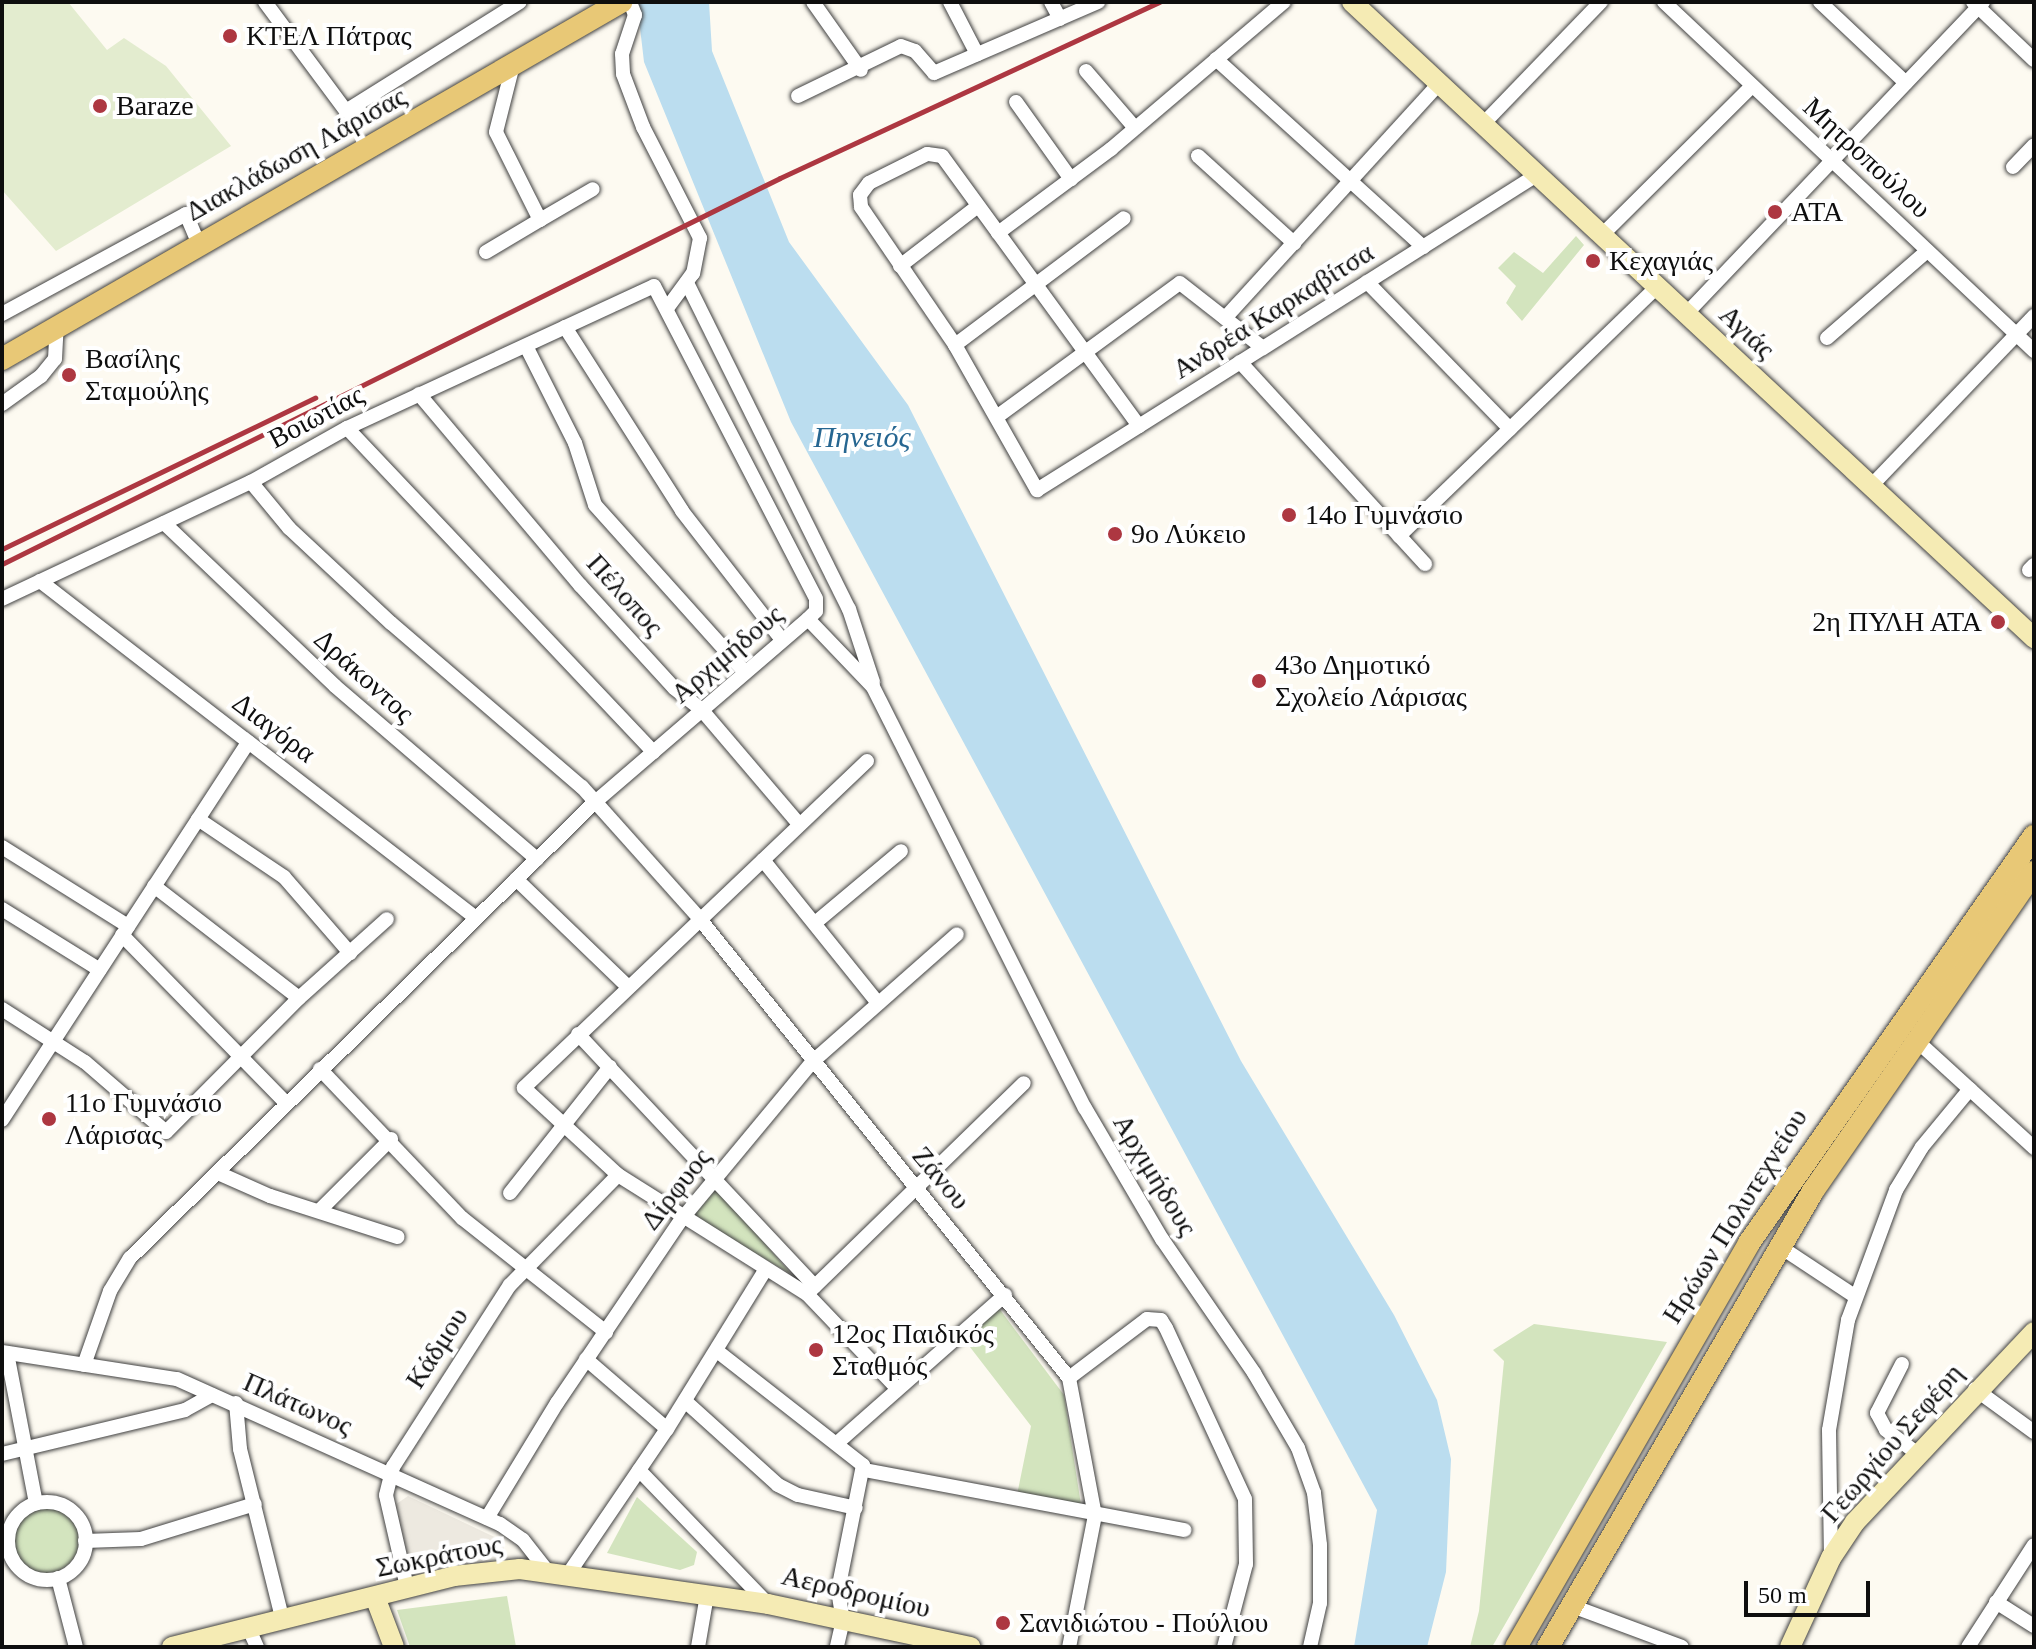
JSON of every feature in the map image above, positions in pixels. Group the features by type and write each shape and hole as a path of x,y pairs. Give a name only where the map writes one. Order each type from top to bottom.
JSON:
{"main road":[{"name":"Αγιάς","path":"1352,2 2034,638"},
{"name":"Διακλάδωση Λάρισας","path":"2,359 513,65 589,11 623,3"},
{"name":"Ηρώων Πολυτεχνείου","path":"1516,1647 1749,1243 2034,836"},
{"name":"Ηρώων Πολυτεχνείου","path":"1548,1647 1779,1246 1917,1041 2031,885"},
{"name":"Γεωργίου Σεφέρη","path":"1790,1647 1831,1558 1916,1453 1975,1389 2034,1332"},
{"name":"Σωκράτους","path":"186,1645 253,1638 283,1621 471,1573 546,1569 768,1604"},
{"path":"375,1597 394,1647"},
{"name":"Αεροδρομίου","path":"768,1604 970,1647"}],"street":[{"path":"265,2 346,111 500,7 520,2"},
{"path":"813,2 861,70"},
{"path":"950,2 977,54"},
{"path":"1051,2 1060,19"},
{"path":"798,96 861,70 908,46 934,73 1098,2"},
{"path":"998,233 1135,128 1284,2"},
{"path":"1483,124 1601,2"},
{"name":"Μητροπούλου","path":"1664,2 2034,351"},
{"path":"1820,2 1906,83"},
{"path":"623,3 635,15 622,54 623,74 643,127 700,238 698,261 687,283 668,307 816,599 818,607 808,619"},
{"path":"1686,314 1978,4 2034,60"},
{"path":"1216,59 1423,247"},
{"path":"513,65 496,132 540,220"},
{"path":"1086,71 1135,128"},
{"path":"1225,318 1439,84"},
{"path":"1602,235 1752,86"},
{"path":"1016,102 1071,179"},
{"path":"2013,167 2034,145"},
{"path":"1139,426 1084,352 942,156 927,154 880,174 860,195 861,207 955,345 998,416 1084,352 1180,283 1263,348"},
{"path":"1198,156 1294,243"},
{"name":"Ανδρέα Καρκαβίτσα","path":"998,416 1037,490 1537,175"},
{"path":"486,252 593,189"},
{"path":"900,266 978,206"},
{"path":"2,314 186,214 199,244"},
{"path":"955,345 1124,218"},
{"path":"1827,338 1927,251"},
{"path":"1367,282 1510,429"},
{"path":"687,283 849,609 873,687"},
{"name":"Βοιωτίας","path":"2,599 251,482 347,428 565,327 657,287 668,307"},
{"path":"1399,536 1657,287"},
{"path":"1871,486 2034,316"},
{"path":"2,404 41,376 55,359 57,325"},
{"path":"565,327 682,511 782,640"},
{"path":"526,346 575,443 595,505 745,672"},
{"path":"1240,362 1425,564"},
{"name":"Πέλοπος","path":"419,394 580,585 674,688 701,709 799,824"},
{"path":"347,428 653,752"},
{"name":"Ζάνου","path":"251,482 346,581 594,803 699,918 1069,1378 1079,1408 1095,1515 1069,1647"},
{"name":"Δράκοντος","path":"164,523 335,686 537,859"},
{"name":"Διαγόρα","path":"40,581 476,918"},
{"name":"Αρχιμήδους","path":"84,1365 110,1291 124,1266 320,1069 594,803 808,619 873,687 1085,1108 1162,1239 1254,1373 1298,1448 1314,1493 1321,1583 1310,1647"},
{"path":"2,1120 248,742"},
{"path":"811,1290 766,1269 681,1220 618,1175 524,1088 626,985 867,761"},
{"path":"198,819 284,877 350,953"},
{"path":"2,847 125,930 286,1103"},
{"path":"815,923 901,851"},
{"path":"763,860 877,1002"},
{"path":"516,879 626,985"},
{"path":"154,886 299,998"},
{"path":"2,909 100,970"},
{"path":"2,1009 54,1041 166,1132 299,998 387,919"},
{"name":"Δίρφυος","path":"487,1518 586,1359 681,1220 812,1062 957,934"},
{"path":"578,1034 717,1178 896,1387"},
{"path":"1917,1041 2034,1148"},
{"path":"510,1193 610,1067"},
{"path":"320,1069 391,1139 462,1218 606,1332"},
{"path":"811,1290 914,1186 1024,1083"},
{"path":"1831,1558 1829,1430 1841,1346 1883,1215 1906,1171 1970,1089"},
{"path":"319,1211 391,1139"},
{"path":"218,1173 398,1237"},
{"name":"Κάδμου","path":"390,1474 496,1304 618,1175"},
{"path":"1779,1246 1856,1297"},
{"path":"569,1573 667,1429 766,1269"},
{"path":"837,1443 896,1387 1005,1295"},
{"path":"1069,1378 1147,1319 1161,1320 1166,1328 1245,1499 1246,1564 1224,1647"},
{"path":"717,1351 857,1455 864,1470 838,1590 843,1620 837,1647"},
{"path":"4,1353 36,1503"},
{"name":"Πλάτωνος","path":"4,1353 164,1376 236,1403 487,1518 523,1540 546,1569"},
{"path":"586,1359 667,1429"},
{"path":"1902,1364 1877,1413 1886,1430 1916,1453"},
{"path":"1975,1389 2034,1432"},
{"path":"2,1454 185,1410 212,1395"},
{"path":"685,1401 778,1485 810,1499 856,1508"},
{"path":"236,1403 240,1449 283,1621"},
{"name":"Αεροδρομίου","path":"639,1470 768,1604"},
{"path":"864,1470 1184,1530"},
{"path":"390,1474 387,1507 407,1587"},
{"path":"36,1503 66,1507 81,1522 85,1541 77,1565 58,1578 37,1578 8,1563 9,1532 14,1519 36,1503"},
{"path":"85,1541 141,1539 255,1504"},
{"path":"1968,1647 2034,1545"},
{"path":"58,1578 76,1647"},
{"path":"698,1647 707,1595"},
{"path":"1996,1602 2034,1626"},
{"path":"1572,1606 1682,1647"}],"green space":[{"name":"Baraze","path":"2,2 68,2 107,50 124,38 166,66 231,146 56,251 2,190"},
{"path":"1576,236 1584,245 1522,321 1506,303 1516,286 1498,268 1514,252 1543,273"},
{"path":"717,1188 791,1274 693,1217"},
{"path":"998,1307 1064,1395 1081,1505 1017,1495 1031,1426 963,1338"},
{"path":"1534,1324 1667,1342 1492,1647 1470,1647 1479,1611 1504,1361 1493,1350"},
{"path":"637,1497 697,1552 694,1565 680,1570 607,1553"},
{"path":"46,1507 69,1517 79,1540 69,1563 46,1573 23,1563 13,1540 23,1517"},
{"path":"507,1596 516,1647 410,1647 397,1610"}],"shaded area":[{"path":"408,1496 503,1541 505,1557 406,1561 392,1507"}],"water":[{"name":"Πηνειός","path":"637,2 709,2 712,51 789,242 908,405 1241,1061 1394,1315 1437,1400 1451,1459 1446,1572 1427,1647 1354,1647 1377,1510 791,422 644,62"}],"railway":[{"path":"2,564 780,178 1159,2"},
{"path":"2,549 315,398"}],"place":[{"name":"ΚΤΕΛ Πάτρας","path":"230,36"},
{"name":"Baraze","path":"100,106"},
{"name":"ΑΤΑ","path":"1775,212"},
{"name":"Κεχαγιάς","path":"1593,261"},
{"name":"Βασίλης Σταμούλης","path":"69,375"},
{"name":"14ο Γυμνάσιο","path":"1289,515"},
{"name":"9ο Λύκειο","path":"1115,534"},
{"name":"2η ΠΥΛΗ ΑΤΑ","path":"1998,622"},
{"name":"43ο Δημοτικό Σχολείο Λάρισας","path":"1259,681"},
{"name":"11ο Γυμνάσιο Λάρισας","path":"49,1119"},
{"name":"12ος Παιδικός Σταθμός","path":"816,1350"},
{"name":"Σανιδιώτου - Πούλιου","path":"1003,1623"}]}
